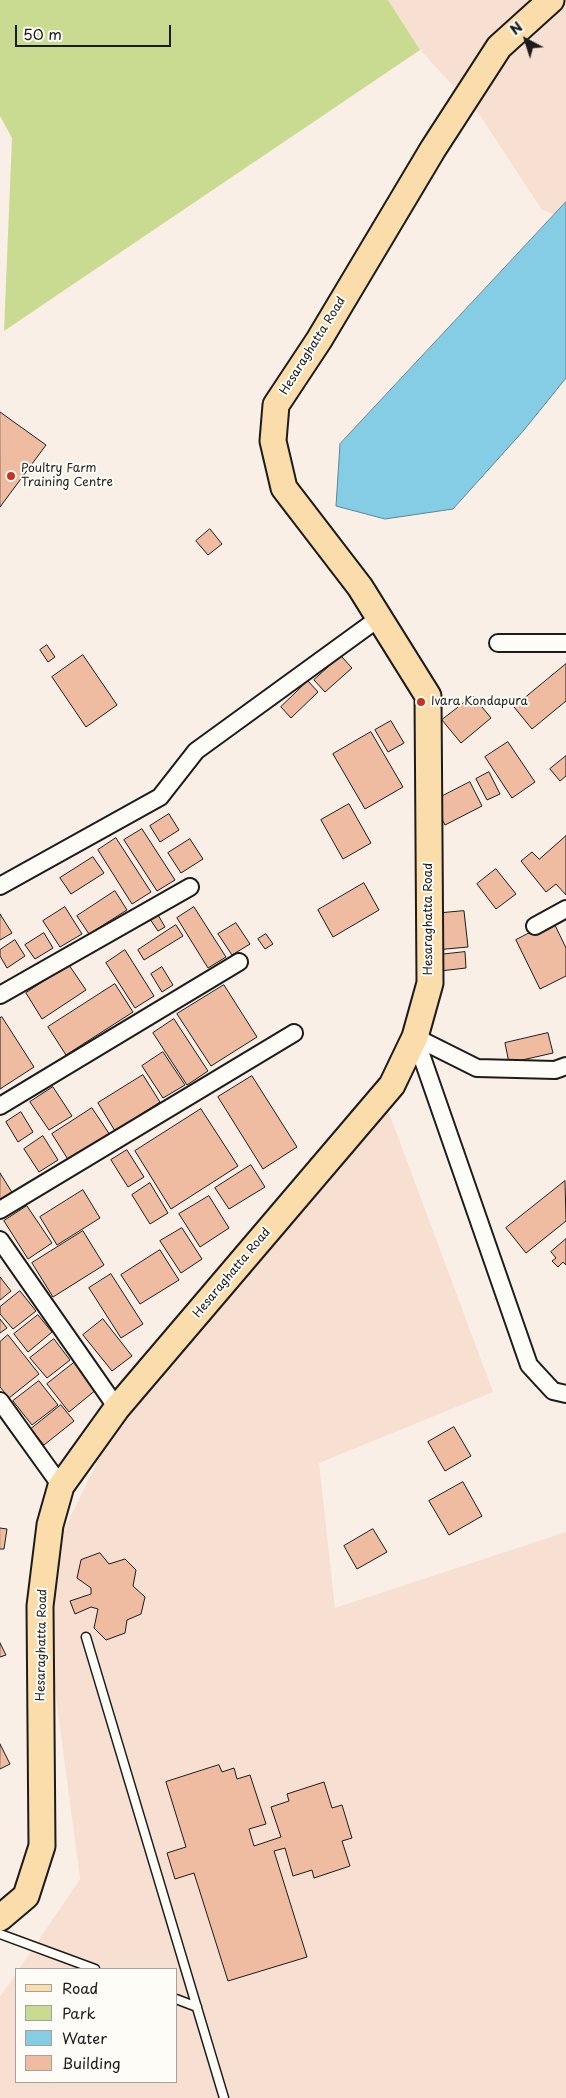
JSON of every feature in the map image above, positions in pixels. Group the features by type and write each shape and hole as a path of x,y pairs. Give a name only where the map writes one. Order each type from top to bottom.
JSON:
{"main road":[{"name":"Hesaraghatta Road","path":"0,1918 26,1896 42,1846 40,1606 50,1525 61,1486 117,1408 392,1085 415,1038 430,983 428,696 360,587 284,488 273,441 276,405 319,340 433,149 499,47 551,0"}],"street":[{"path":"0,886 160,797 196,751 379,618"},
{"path":"498,643 566,643"},
{"path":"0,995 190,887"},
{"path":"535,926 566,908"},
{"path":"0,1106 238,962"},
{"path":"0,1210 294,1033"},
{"path":"415,1038 477,1068 555,1070 566,1066"},
{"path":"415,1038 529,1365 553,1390 566,1394"},
{"path":"0,1240 117,1408"},
{"path":"0,1401 61,1486"}],"lane":[{"path":"86,1637 224,2098"},
{"path":"0,1934 92,1968"},
{"path":"178,2000 197,2007"}],"shaded area":[{"path":"388,0 566,0 566,218 542,210 479,114 420,50"},
{"path":"388,1110 493,1392 319,1463 335,1608 566,1532 566,2098 0,2098 0,1997 15,1975 15,2083 178,2083 178,1968 20,1968 80,1879 55,1690 51,1614 62,1534 107,1442"}],"green space":[{"path":"0,0 388,0 420,50 4,331 12,138 0,116"}],"water":[{"path":"566,202 566,378 524,430 453,509 385,519 336,506 340,444"}],"building":[{"name":"Poultry Farm Training Centre","path":"0,412 46,445 0,507"},
{"path":"210,529 222,544 208,555 196,541"},
{"path":"47,645 55,657 48,662 40,650"},
{"path":"83,655 117,705 86,727 52,677"},
{"path":"341,656 352,668 325,692 314,680"},
{"path":"566,664 566,701 532,729 514,707"},
{"path":"308,681 318,692 291,718 281,707"},
{"path":"473,696 491,718 461,743 442,720"},
{"path":"391,721 404,743 388,752 375,730"},
{"path":"371,732 403,787 365,809 333,754"},
{"path":"508,742 535,782 512,798 485,757"},
{"path":"566,756 566,776 560,781 550,769"},
{"path":"489,772 500,794 487,800 476,779"},
{"path":"470,782 482,806 445,825 433,801"},
{"path":"349,804 371,843 343,859 321,820"},
{"path":"169,814 179,830 160,842 150,826"},
{"path":"142,829 175,880 157,891 124,840"},
{"path":"566,836 566,895 556,884 546,892 521,861 532,852 539,859"},
{"path":"116,838 151,892 132,904 98,850"},
{"path":"190,839 203,859 181,873 168,853"},
{"path":"93,857 104,873 71,894 60,878"},
{"path":"496,869 516,894 496,909 477,884"},
{"path":"364,883 379,910 333,937 318,910"},
{"path":"115,891 127,910 89,934 77,916"},
{"path":"65,907 82,934 60,947 43,921"},
{"path":"194,907 226,957 208,968 177,918"},
{"path":"464,911 468,947 435,950 432,914"},
{"path":"0,914 12,933 0,940"},
{"path":"158,915 165,927 158,931 150,919"},
{"path":"553,921 566,948 566,976 540,989 516,940"},
{"path":"236,923 250,944 232,955 218,934"},
{"path":"176,925 183,936 144,960 138,950"},
{"path":"44,933 53,948 35,959 25,945"},
{"path":"266,934 273,944 265,949 258,939"},
{"path":"15,940 25,956 7,968 0,956 0,950"},
{"path":"125,950 154,996 135,1008 106,963"},
{"path":"465,952 466,968 440,971 438,955"},
{"path":"69,965 86,990 42,1019 26,993"},
{"path":"162,967 173,985 162,992 151,974"},
{"path":"115,984 133,1012 66,1055 48,1027"},
{"path":"224,985 257,1037 211,1066 177,1014"},
{"path":"2,1017 34,1067 0,1089 0,1018"},
{"path":"174,1019 208,1071 187,1085 153,1033"},
{"path":"548,1033 553,1053 509,1063 505,1043"},
{"path":"163,1052 185,1085 163,1098 142,1066"},
{"path":"143,1075 160,1102 115,1131 98,1103"},
{"path":"252,1076 297,1147 263,1169 218,1097"},
{"path":"53,1087 72,1116 49,1130 30,1102"},
{"path":"92,1108 110,1135 69,1161 52,1134"},
{"path":"201,1109 238,1166 171,1209 135,1151"},
{"path":"21,1112 33,1132 18,1142 6,1122"},
{"path":"43,1136 58,1160 39,1172 24,1149"},
{"path":"127,1150 144,1177 128,1187 111,1160"},
{"path":"251,1165 265,1187 229,1209 215,1188"},
{"path":"0,1173 13,1194 0,1202"},
{"path":"565,1181 566,1221 526,1253 506,1228"},
{"path":"150,1183 168,1213 150,1224 132,1195"},
{"path":"83,1190 100,1218 57,1245 40,1217"},
{"path":"209,1196 229,1228 200,1247 179,1214"},
{"path":"27,1206 52,1243 28,1259 4,1221"},
{"path":"182,1228 202,1259 181,1273 160,1241"},
{"path":"83,1231 104,1265 53,1297 32,1263"},
{"path":"566,1239 566,1265 563,1262 558,1267 552,1261 556,1258 551,1252"},
{"path":"160,1250 179,1280 140,1304 121,1275"},
{"path":"111,1274 143,1324 121,1338 89,1288"},
{"path":"0,1277 11,1291 0,1300"},
{"path":"20,1291 36,1311 13,1329 0,1314 0,1307"},
{"path":"38,1315 52,1332 28,1352 14,1334"},
{"path":"0,1319 7,1328 0,1333"},
{"path":"103,1319 132,1356 112,1371 83,1335"},
{"path":"8,1335 39,1374 9,1398 0,1387 0,1342"},
{"path":"54,1339 70,1360 47,1378 30,1358"},
{"path":"75,1362 97,1389 69,1412 47,1384"},
{"path":"39,1381 58,1405 32,1425 13,1401"},
{"path":"61,1405 74,1421 44,1445 31,1429"},
{"path":"454,1427 471,1456 445,1471 428,1442"},
{"path":"463,1482 482,1516 449,1535 429,1501"},
{"path":"0,1528 7,1529 4,1549 0,1549"},
{"path":"373,1529 387,1552 357,1569 344,1546"},
{"path":"100,1553 109,1564 125,1559 136,1570 133,1586 145,1597 141,1614 127,1620 125,1633 106,1640 94,1628 98,1609 91,1607 75,1614 70,1601 91,1594 91,1588 77,1578 81,1560"},
{"path":"0,1643 6,1655 0,1657"},
{"path":"0,1744 10,1764 0,1769"},
{"path":"219,1765 222,1772 234,1768 237,1779 250,1775 266,1824 249,1829 254,1846 281,1837 271,1807 289,1801 287,1794 324,1782 332,1808 342,1805 352,1838 342,1841 350,1866 314,1878 312,1870 293,1876 285,1848 274,1851 307,1957 228,1981 194,1873 175,1879 167,1853 186,1847 166,1782"}],"place":[{"name":"Poultry Farm Training Centre","path":"11,476"},
{"name":"Ivara Kondapura","path":"421,702"}]}
